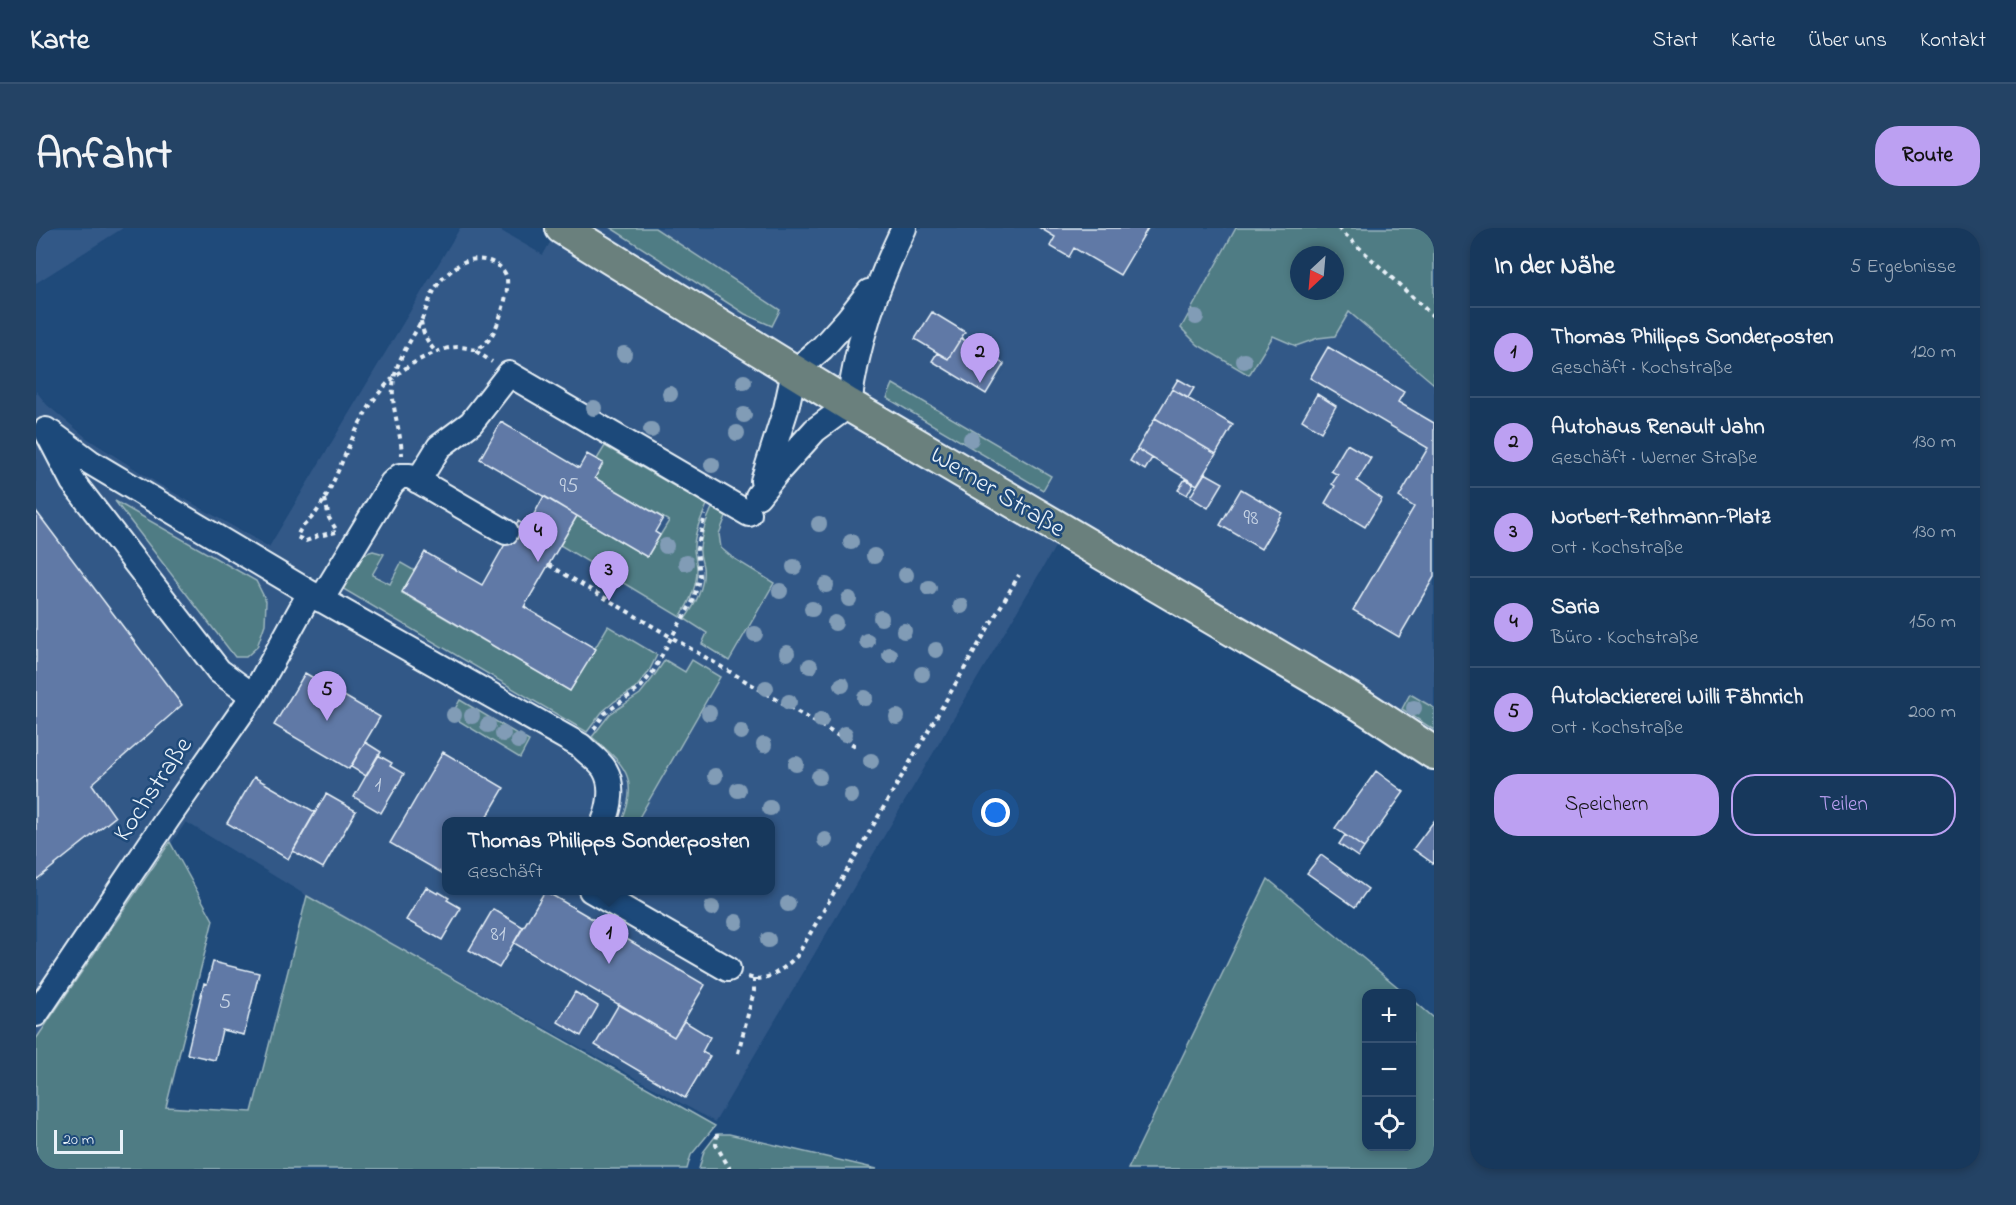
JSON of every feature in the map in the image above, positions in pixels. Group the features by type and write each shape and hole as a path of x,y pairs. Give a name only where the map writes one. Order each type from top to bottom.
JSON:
{"main road":[{"name":"Werner Straße","path":"562,228 581,242 794,372 1361,705 1434,753"}],"street":[{"path":"751,511 778,471 815,430 849,405 861,337 881,275 904,228"},
{"path":"751,511 786,409 794,372 822,348 849,319 881,275"},
{"name":"Kochstraße","path":"36,1014 253,696 316,596 361,534 392,483 409,479 439,447 471,423 509,374 714,495"},
{"path":"41,425 90,462 316,596 581,746 604,769 609,782 609,809 606,817"},
{"path":"41,425 73,482 219,671 253,696"},
{"path":"409,479 506,532"},
{"path":"714,495 751,511"},
{"path":"598,895 728,969"}],"path":[{"path":"1338,228 1434,317"},
{"path":"361,534 337,532 306,541 297,537 299,528 315,515 325,498 372,399 394,379 411,363 436,352 463,346 475,350 485,346 498,324 506,298 507,278 499,266 483,259 465,261 443,278 430,298 400,361 394,379 392,400 401,440 403,463 409,479"},
{"path":"421,321 428,344 436,352"},
{"path":"581,746 604,714 640,688 653,672 693,601 700,576 697,549 703,521 714,495"},
{"path":"325,498 329,518 337,532"},
{"path":"549,565 859,748"},
{"path":"728,969 754,979 778,973 797,956 1019,575"},
{"path":"738,1053 754,991 754,979"},
{"path":"717,1134 716,1144 730,1169"}],"shaded area":[{"path":"36,228 123,228 36,283"},
{"path":"460,228 496,228 543,255 558,228 1254,228 1290,278 1290,300 1320,300 1349,312 1434,384 1434,739 1071,520 715,1122 307,896 186,822 36,1039 36,391 47,405 88,439 157,483 269,547"}],"green space":[{"path":"611,228 655,228 780,310 772,326 745,314"},
{"path":"1236,228 1434,228 1434,384 1349,312 1335,336 1318,338 1296,346 1273,336 1249,375 1198,345 1181,328"},
{"path":"893,384 1051,476 1043,490 887,398"},
{"path":"605,446 707,505 695,540 696,582 690,600 680,617 560,545 577,516 647,557 669,521 595,478 603,463 597,459"},
{"path":"115,501 256,581 266,601 265,624 257,647 246,657 235,657"},
{"path":"712,508 726,516 719,534 721,548 774,583 729,661 702,644 707,633 685,619 701,588 703,567 700,553 701,543"},
{"path":"373,551 384,554 372,575 390,584 401,563 415,571 402,593 570,691 608,626 657,655 648,673 635,689 602,712 587,732 340,587 357,560"},
{"path":"665,660 685,672 692,660 720,677 639,817 623,817 629,794 626,773 613,755 592,737 610,714 640,694"},
{"path":"1410,694 1434,708 1434,730 1402,709"},
{"path":"460,700 529,741 520,758 451,716"},
{"path":"170,842 213,920 166,1107 252,1112 307,896 715,1126 691,1155 687,1169 36,1169 36,1039"},
{"path":"1268,879 1400,989 1362,989 1362,1151 1416,1151 1416,1002 1434,1018 1434,1169 1128,1169"},
{"path":"717,1134 729,1134 877,1169 699,1169 704,1151"}],"building":[{"path":"1040,228 1148,228 1120,275 1074,248 1069,257 1050,246 1055,237"},
{"path":"932,312 965,332 948,359 915,339"},
{"path":"961,338 1004,364 986,394 932,361 937,353 948,359"},
{"path":"1328,347 1404,392 1398,402 1434,423 1434,577 1399,637 1353,610 1414,507 1399,497 1428,448 1310,378"},
{"path":"1178,379 1194,388 1188,398 1172,389"},
{"path":"1172,389 1233,425 1216,454 1155,418"},
{"path":"1317,394 1336,406 1321,432 1302,420"},
{"path":"1155,418 1216,454 1197,485 1137,449"},
{"path":"501,422 579,468 587,454 603,463 595,478 663,518 655,532 660,535 647,557 480,459"},
{"path":"1347,444 1371,458 1357,481 1382,499 1365,527 1325,503 1335,486 1332,484 1338,475 1331,471"},
{"path":"1137,449 1152,458 1145,470 1130,461"},
{"path":"1205,473 1223,483 1208,508 1190,497"},
{"path":"1185,479 1193,484 1187,495 1178,490"},
{"path":"1241,489 1282,513 1261,549 1220,525"},
{"path":"544,496 577,516 524,607 596,649 570,691 402,592 425,552 482,585 518,521 527,527"},
{"path":"36,511 182,705 92,784 115,817 36,880"},
{"path":"305,673 380,717 349,769 274,725"},
{"path":"365,742 381,752 366,776 351,767"},
{"path":"443,752 504,788 487,817 442,817 442,873 390,843"},
{"path":"378,755 392,763 390,766 404,774 381,813 354,797"},
{"path":"1376,771 1404,792 1364,848 1335,828"},
{"path":"254,777 315,812 288,859 227,823"},
{"path":"326,794 356,811 323,868 293,851"},
{"path":"1434,821 1434,864 1413,849"},
{"path":"1345,835 1364,848 1358,857 1339,844"},
{"path":"1321,855 1368,889 1355,907 1307,873"},
{"path":"426,887 442,894 449,898 447,900 461,908 442,940 406,920"},
{"path":"543,895 552,895 705,985 674,1037 514,943"},
{"path":"493,909 523,927 499,968 469,950"},
{"path":"213,962 259,973 244,1035 222,1030 215,1060 187,1054 204,983 207,984"},
{"path":"575,992 598,1006 581,1036 558,1022"},
{"path":"619,1004 674,1037 684,1021 710,1037 702,1052 710,1056 685,1098 595,1045"}],"place":[{"name":"Autohaus Renault Jahn","path":"980,383"},
{"name":"Saria","path":"538,562"},
{"name":"Norbert-Rethmann-Platz","path":"609,601"},
{"name":"Autolackiererei Willi Fähnrich","path":"327,721"},
{"name":"Thomas Philipps Sonderposten","path":"609,964"}]}
